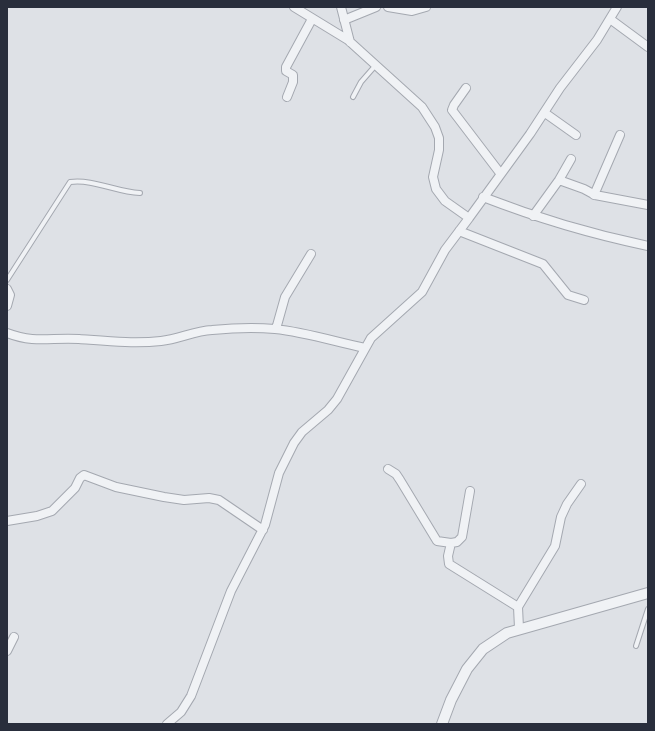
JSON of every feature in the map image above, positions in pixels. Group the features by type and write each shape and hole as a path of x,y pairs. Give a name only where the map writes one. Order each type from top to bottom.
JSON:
{"street":[{"path":"294,7 350,42 375,66 414,98 431,120 440,144 433,177 434,184 445,201 469,218"},
{"path":"341,7 350,42"},
{"path":"344,20 376,7"},
{"path":"388,7 412,11 423,8"},
{"path":"167,724 181,712 191,696 231,591 263,530 279,473 294,443 302,432 328,410 337,399 375,333 422,292 438,262 500,173 545,113 560,88 600,35 617,7"},
{"path":"288,97 294,79 293,75 286,70 286,67 312,18"},
{"path":"610,19 626,28 648,47"},
{"path":"466,88 452,110 500,173"},
{"path":"545,113 576,135"},
{"path":"594,195 620,135"},
{"path":"533,216 559,180 571,159"},
{"path":"559,180 584,188 594,195 648,205"},
{"path":"483,197 533,216 586,232 648,246"},
{"path":"459,232 543,264 547,267 558,285 568,295 584,300"},
{"path":"276,329 285,297 311,254"},
{"path":"7,289 10,295 7,306"},
{"path":"7,333 27,339 78,339 106,342 148,342 169,340 197,331 256,328 276,329 365,348"},
{"path":"388,469 396,474 431,529 436,540 440,542 457,542 464,534 470,491"},
{"path":"7,521 37,516 52,511 75,488 80,478 84,475 116,487 164,497 184,500 209,498 219,500 263,530"},
{"path":"519,628 518,607 555,546 560,517 581,484"},
{"path":"451,543 448,556 449,564 518,607"},
{"path":"442,724 451,700 467,669 490,644 507,633 519,628 553,621 648,594"},
{"path":"7,651 14,637"}],"lane":[{"path":"353,98 363,78 375,66"},
{"path":"7,280 70,182 100,183 124,192 140,193"},
{"path":"636,646 648,609"}]}
